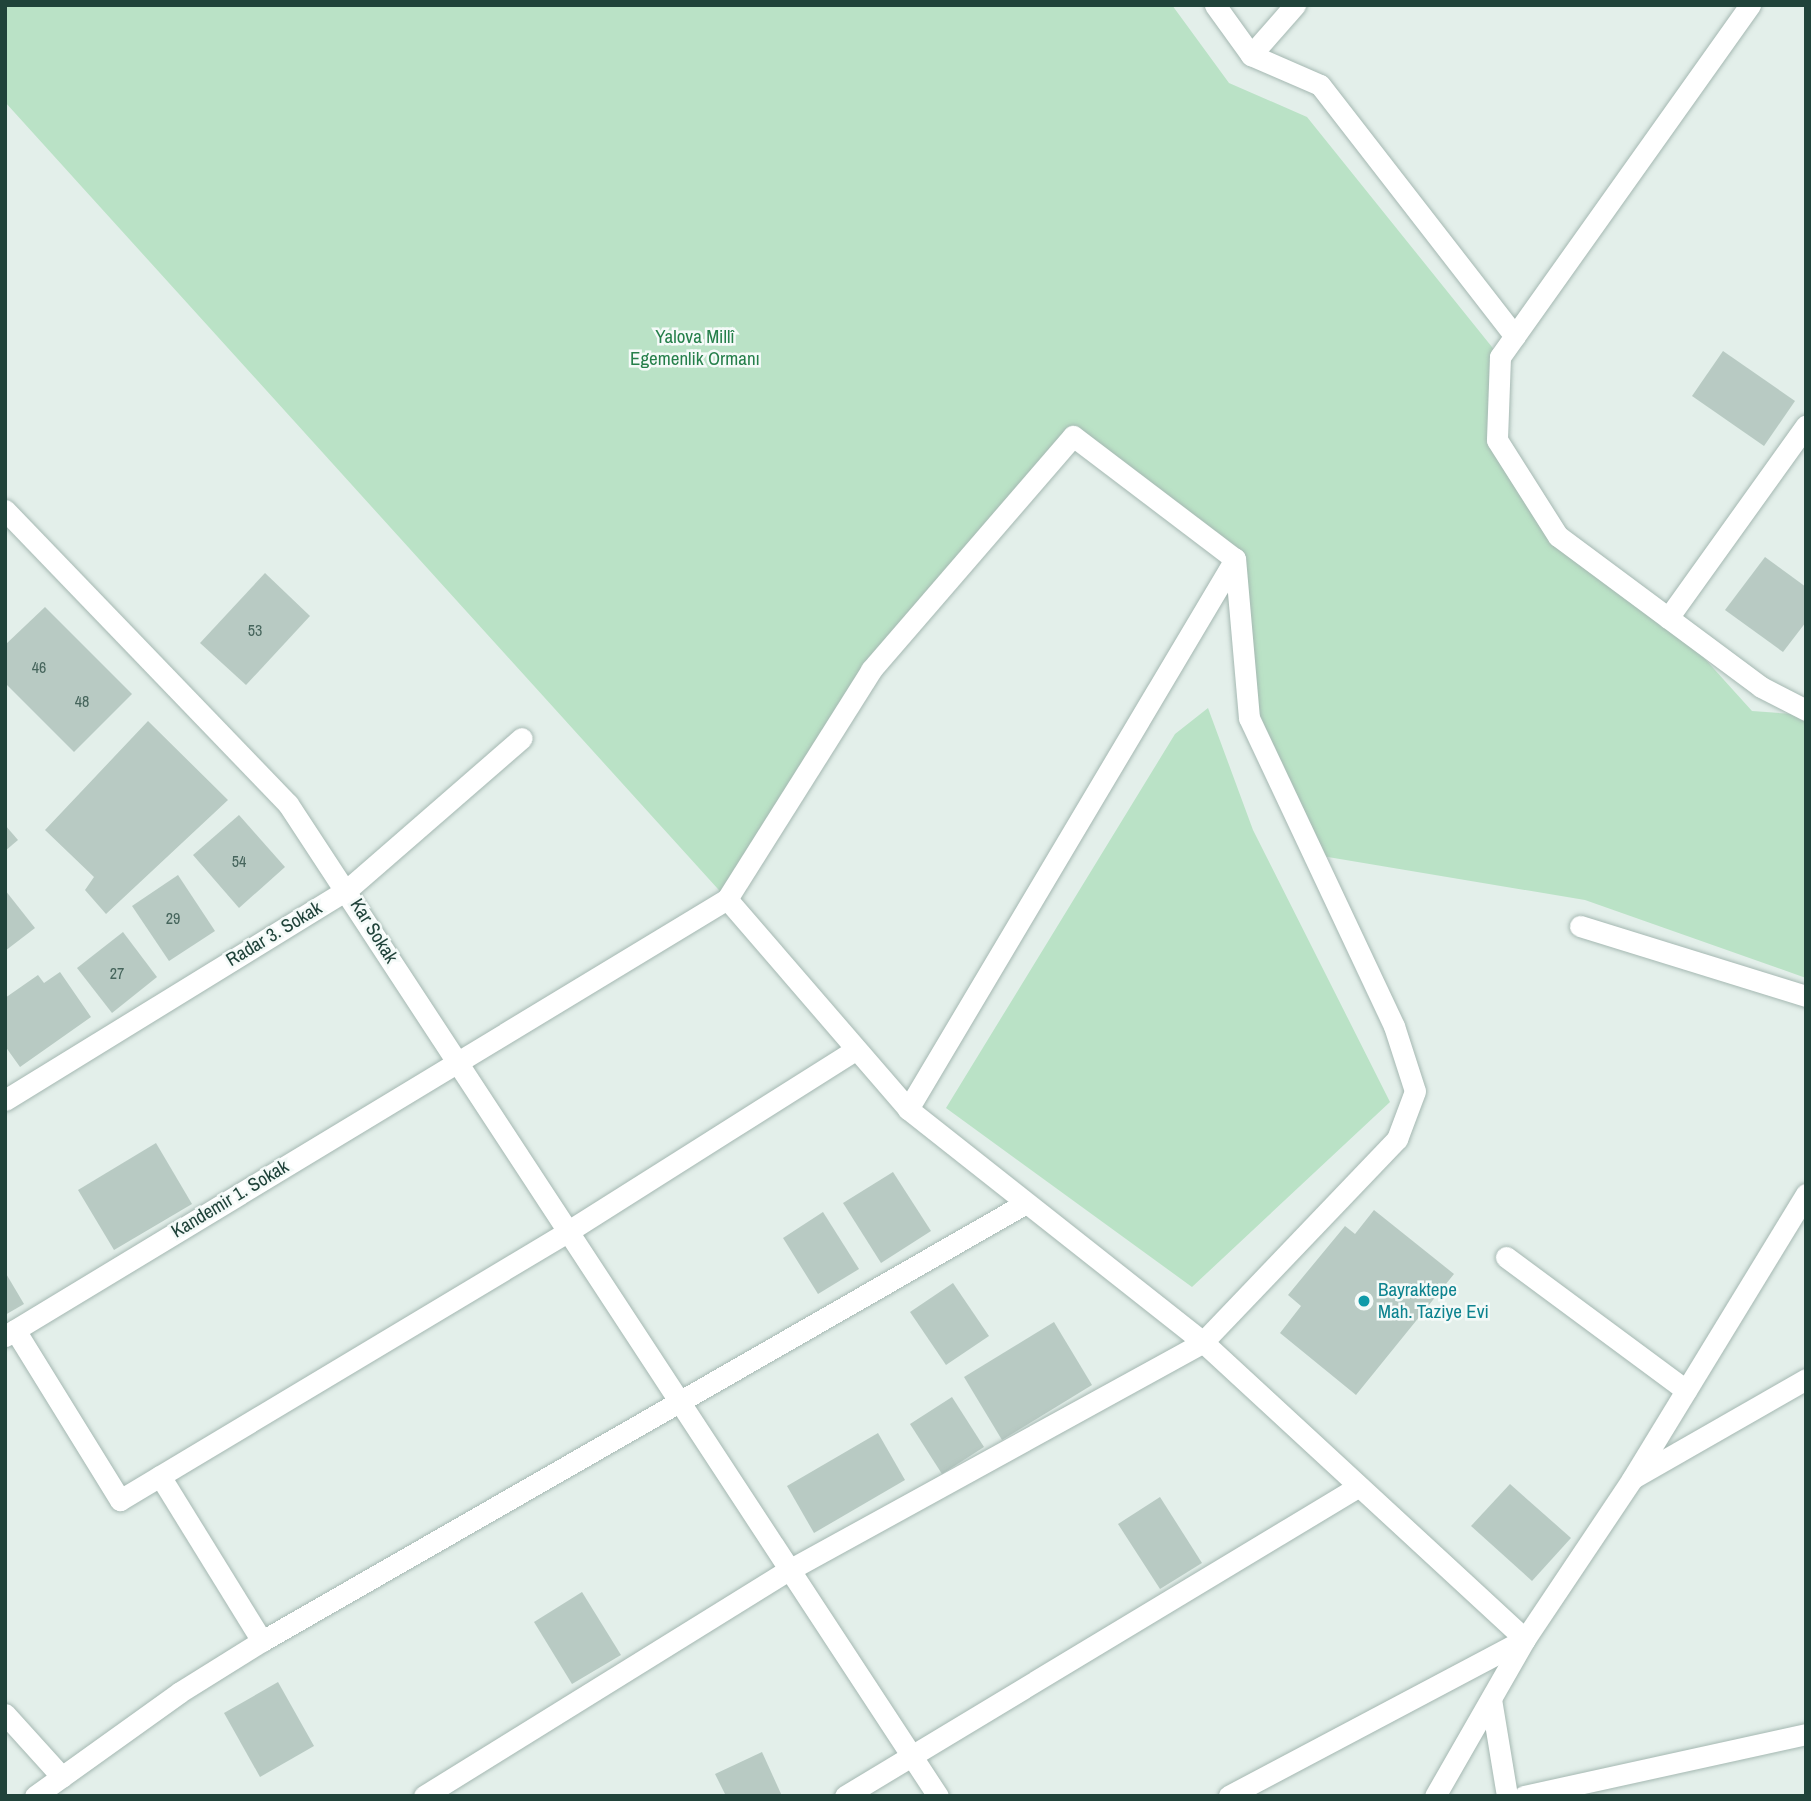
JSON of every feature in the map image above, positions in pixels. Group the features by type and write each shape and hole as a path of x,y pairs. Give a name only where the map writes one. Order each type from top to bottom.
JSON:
{"street":[{"path":"1215,5 1251,55 1320,85 1515,337"},
{"path":"1251,55 1295,5"},
{"path":"1750,5 1500,357 1497,440 1558,536 1761,687 1806,710"},
{"path":"1668,618 1806,425"},
{"path":"424,1796 789,1570 1203,1342 1397,1139 1415,1091 1394,1026 1249,718 1235,559 1073,436 871,670 727,899 908,1109 1024,1204 1203,1342 1525,1639"},
{"name":"Kar Sokak","path":"5,510 288,804 348,889 455,1063 676,1404 938,1796"},
{"path":"908,1109 1235,559"},
{"name":"Radar 3. Sokak","path":"5,1100 348,889 522,738"},
{"name":"Kandemir 1. Sokak","path":"10,1333 727,899"},
{"path":"1580,926 1806,996"},
{"path":"10,1333 120,1500 566,1232 856,1049"},
{"path":"1435,1796 1525,1639 1632,1479 1806,1194"},
{"path":"35,1796 180,1692 262,1641 1024,1204"},
{"path":"1506,1257 1685,1390"},
{"path":"1632,1479 1806,1379"},
{"path":"160,1476 262,1641"},
{"path":"845,1796 1359,1486"},
{"path":"1229,1796 1525,1639"},
{"path":"1491,1699 1507,1796"},
{"path":"5,1714 62,1777"},
{"path":"1524,1796 1806,1734"}],"green space":[{"name":"Yalova Millî Egemenlik Ormanı","path":"5,5 1172,5 1229,83 1307,117 1500,357 1497,440 1558,536 1668,618 1752,711 1806,715 1806,978 1585,900 1310,854 1249,718 1235,559 1073,436 871,670 727,899 5,102"},
{"path":"1208,708 1253,830 1390,1102 1192,1287 946,1108 1175,734"}],"building":[{"path":"1723,351 1795,401 1764,446 1692,396"},
{"path":"1765,557 1806,587 1806,622 1783,652 1725,610"},
{"path":"265,573 310,616 246,685 200,643"},
{"path":"45,607 132,694 74,752 5,683 5,645"},
{"path":"148,721 228,800 106,914 85,890 94,877 45,830"},
{"path":"239,815 285,867 239,908 193,855"},
{"path":"5,825 18,840 5,851"},
{"path":"178,875 215,931 169,961 132,906"},
{"path":"5,890 35,928 5,951"},
{"path":"123,932 157,977 112,1013 77,968"},
{"path":"60,972 91,1017 20,1067 5,1046 5,998 38,975 44,983"},
{"path":"156,1143 192,1204 114,1250 78,1190"},
{"path":"893,1172 931,1231 881,1263 843,1203"},
{"name":"Bayraktepe Mah. Taziye Evi","path":"1374,1210 1454,1274 1356,1395 1280,1333 1301,1306 1288,1295 1345,1226 1355,1234"},
{"path":"823,1212 859,1269 818,1294 783,1238"},
{"path":"5,1272 24,1304 5,1315"},
{"path":"953,1283 989,1336 946,1365 910,1312"},
{"path":"1054,1322 1092,1385 1002,1440 964,1377"},
{"path":"952,1397 984,1447 942,1474 910,1424"},
{"path":"878,1433 905,1480 814,1533 787,1486"},
{"path":"1510,1484 1571,1538 1532,1581 1471,1526"},
{"path":"1160,1497 1202,1563 1160,1589 1118,1524"},
{"path":"582,1592 621,1655 572,1684 534,1622"},
{"path":"278,1682 314,1746 260,1777 224,1713"},
{"path":"762,1752 782,1796 726,1796 715,1774"}],"place":[{"name":"Bayraktepe Mah. Taziye Evi","path":"1364,1301"}]}
